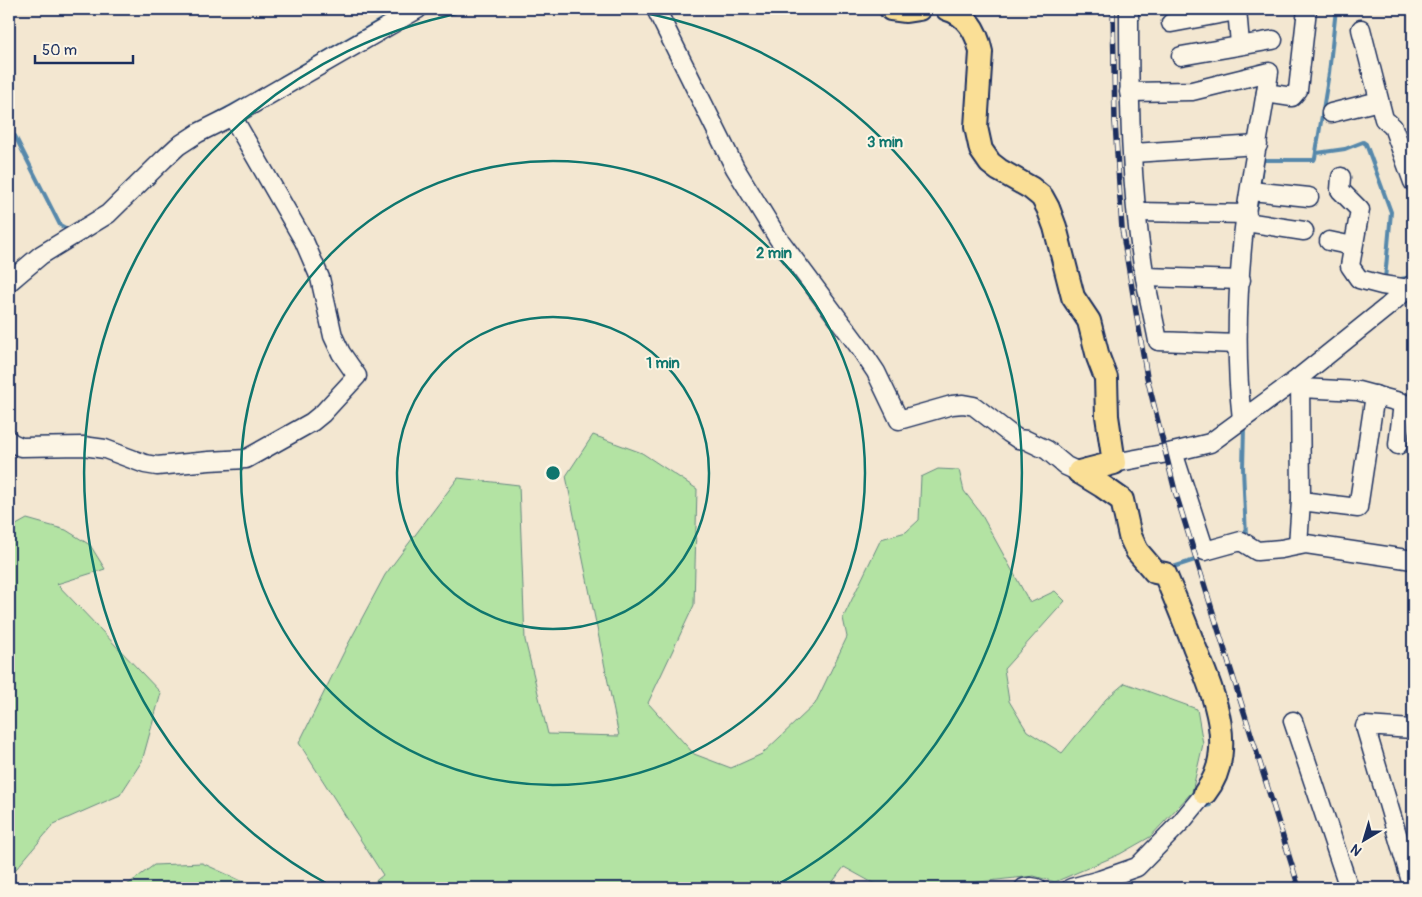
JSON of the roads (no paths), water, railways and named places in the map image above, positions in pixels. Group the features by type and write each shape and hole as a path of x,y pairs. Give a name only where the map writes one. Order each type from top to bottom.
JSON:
{"main road":[{"path":"891,9 919,9"},
{"path":"947,9 963,17 971,25 980,44 976,127 981,150 994,167 1031,188 1042,197 1055,227 1073,297 1089,321 1098,358 1106,378 1107,416 1114,463 1079,472"},
{"path":"1079,472 1122,500 1130,536 1138,551 1156,572 1165,574 1214,696 1221,747 1214,777 1205,793"}],"street":[{"path":"9,282 41,255 108,214 178,146 418,9"},
{"path":"656,9 735,168 778,238 876,372 898,420 952,405 974,406 1018,439 1047,450 1066,466 1079,472"},
{"path":"1128,9 1129,92 1137,212 1145,277 1158,341 1237,344"},
{"path":"1266,93 1292,97 1298,90 1307,9"},
{"path":"1171,23 1236,10 1240,44"},
{"path":"1361,29 1384,119 1393,127 1413,182"},
{"path":"1182,56 1240,44 1273,40"},
{"path":"1129,92 1192,91 1269,72 1258,145 1256,191 1240,280 1237,344 1238,386 1242,420"},
{"path":"1331,113 1380,101"},
{"path":"9,440 21,447 83,446 105,449 145,464 157,466 246,460 312,422 323,413 357,376 341,353 333,336 320,278 304,241 232,116"},
{"path":"1133,152 1258,145"},
{"path":"1342,177 1340,190 1360,210 1350,266 1359,279 1382,286 1411,287"},
{"path":"1256,191 1309,197"},
{"path":"1137,212 1250,221 1304,231"},
{"path":"1329,241 1354,246"},
{"path":"1145,277 1240,280"},
{"path":"1114,463 1210,443 1300,382 1411,287"},
{"path":"1300,382 1358,391 1403,403 1398,445"},
{"path":"1298,543 1301,502 1300,382"},
{"path":"1301,502 1358,508 1375,395"},
{"path":"1173,452 1205,551 1241,541 1256,551 1281,549 1298,543 1413,560"},
{"path":"1293,721 1349,888"},
{"path":"1407,888 1413,887 1365,726 1413,728"},
{"path":"1071,888 1099,884 1136,867 1182,821 1205,793"},
{"path":"1024,888 1037,888"}],"waterway":[{"path":"281,78 400,9"},
{"path":"1259,187 1263,160 1314,160 1315,158 1329,73 1336,9"},
{"path":"217,114 246,98"},
{"path":"9,133 15,136 60,225 69,230"},
{"path":"1317,153 1345,149 1363,142 1366,144 1391,212 1385,279 1387,279"},
{"path":"1254,216 1258,196"},
{"path":"1396,280 1411,277"},
{"path":"9,293 21,283"},
{"path":"1244,427 1243,468 1246,537"},
{"path":"1170,568 1204,557"},
{"path":"1202,807 1210,805"}],"railway":[{"path":"1113,9 1115,122 1122,229 1147,377 1175,491 1299,888"}]}
